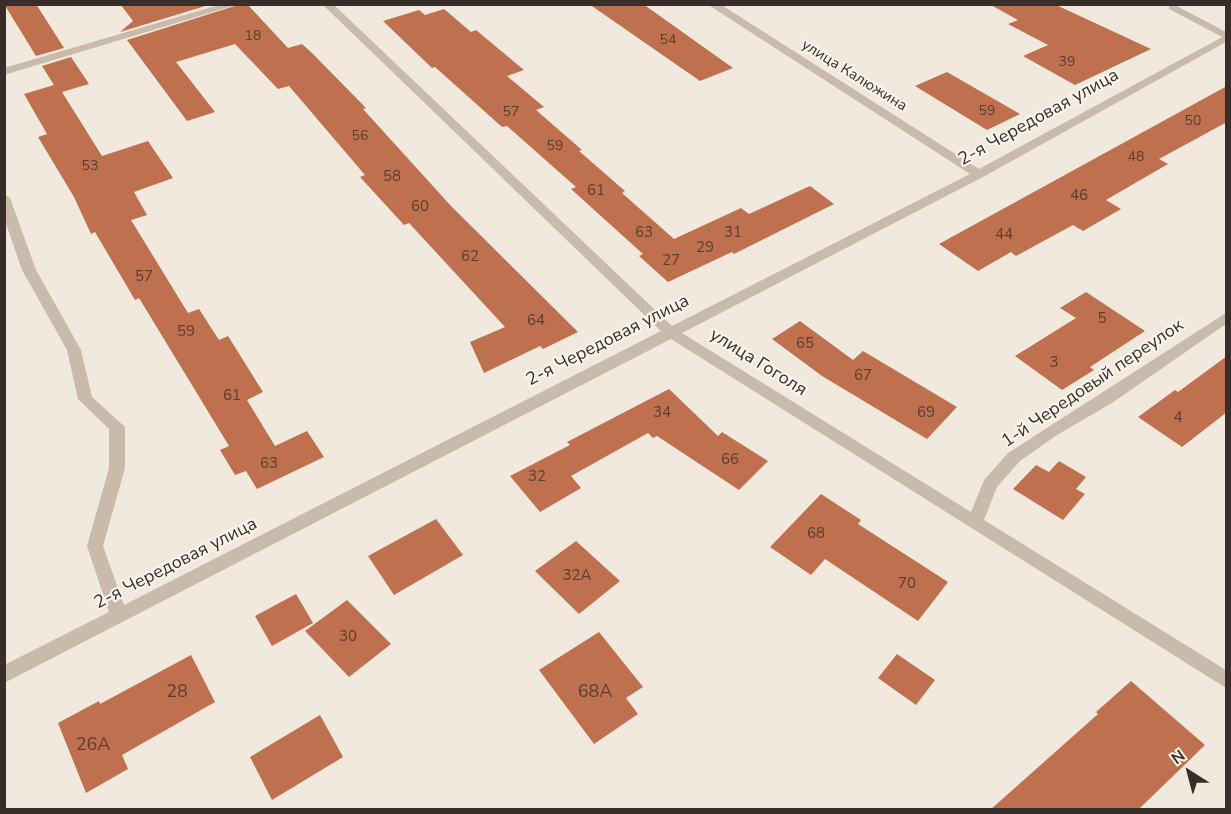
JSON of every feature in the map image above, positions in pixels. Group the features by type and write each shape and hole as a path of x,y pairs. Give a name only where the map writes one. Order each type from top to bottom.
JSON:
{"street":[{"path":"4,72 234,4"},
{"name":"улица Гоголя","path":"327,4 669,331 1227,680"},
{"name":"улица Калюжина","path":"712,4 979,174"},
{"path":"1172,7 1227,37"},
{"name":"2-я Чередовая улица","path":"4,675 669,331 979,174 1227,37"},
{"path":"4,198 29,270 74,350 85,399 117,428 117,468 95,546 119,616"},
{"name":"1-й Чередовый переулок","path":"975,522 990,484 1014,457 1052,430 1107,399 1227,318"}],"building":[{"path":"4,4 36,4 64,48 36,56"},
{"path":"120,4 212,4 120,32 133,21"},
{"path":"247,4 288,48 302,44 312,53 366,108 363,109 451,206 578,332 543,349 540,346 484,373 470,342 505,327 409,223 404,225 360,177 365,175 289,86 278,89 235,44 176,62 215,112 187,121 127,40"},
{"path":"589,4 643,4 733,68 700,81"},
{"path":"989,4 1054,4 1151,49 1075,85 1023,56 1048,45 1008,24 1018,20"},
{"path":"444,9 471,32 476,30 524,70 507,76 544,107 536,110 582,150 579,151 625,191 622,193 674,239 741,208 749,214 810,186 834,204 734,254 732,252 668,282 639,256 643,254 571,189 576,187 507,126 502,127 435,67 432,68 383,21 419,10 425,15"},
{"path":"71,57 89,84 62,92 102,156 148,141 173,178 134,192 147,215 131,220 188,313 199,309 219,340 228,336 263,392 247,400 275,446 307,431 324,457 257,489 246,471 235,475 220,450 229,446 139,298 135,300 95,232 91,234 74,197 38,137 47,134 24,94 54,85 42,66"},
{"path":"947,72 1020,114 987,130 915,86"},
{"path":"1227,86 1227,122 1159,159 1168,164 1106,200 1121,209 1083,231 1073,225 1016,256 1011,252 978,271 939,244"},
{"path":"1086,292 1145,331 1090,367 1094,370 1062,390 1015,356 1076,318 1060,308"},
{"path":"800,321 853,360 863,351 957,407 927,439 822,376 772,339"},
{"path":"1227,356 1227,412 1182,447 1138,417 1175,390 1178,392"},
{"path":"669,389 718,436 722,432 768,461 739,490 657,436 653,438 648,433 571,476 581,488 540,512 510,476 570,445 567,442"},
{"path":"1059,461 1086,477 1076,489 1085,494 1063,520 1013,489 1036,465 1049,472"},
{"path":"821,494 861,520 858,524 948,582 918,621 825,559 811,575 770,547"},
{"path":"436,519 463,555 394,595 368,556"},
{"path":"576,541 620,581 579,614 535,571"},
{"path":"296,594 313,623 272,646 255,616"},
{"path":"347,600 391,644 349,677 305,631"},
{"path":"599,632 643,687 626,698 638,714 594,744 539,670"},
{"path":"897,654 935,680 916,705 878,678"},
{"path":"191,655 215,702 122,755 128,769 86,793 58,723 99,701 100,704"},
{"path":"1131,681 1205,745 1138,810 990,810 1098,714 1096,712"},
{"path":"320,715 343,757 272,800 250,757"}]}
